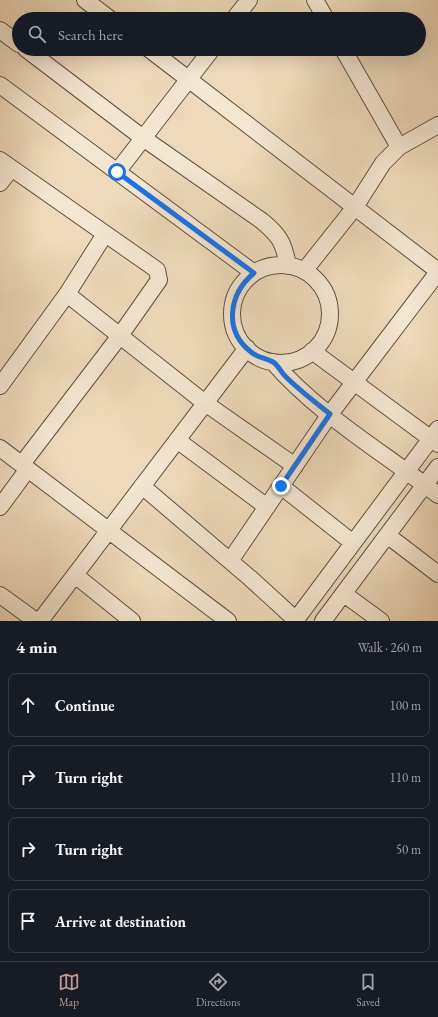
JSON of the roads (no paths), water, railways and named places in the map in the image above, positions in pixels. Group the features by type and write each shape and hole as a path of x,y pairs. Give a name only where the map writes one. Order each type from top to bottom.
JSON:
{"street":[{"path":"85,0 101,12"},
{"path":"240,12 249,0"},
{"path":"315,0 322,12"},
{"path":"0,30 12,39"},
{"path":"35,56 143,138 262,221 279,235 285,250 288,266"},
{"path":"158,56 438,272 330,414 230,561"},
{"path":"117,172 207,56"},
{"path":"347,56 399,147"},
{"path":"0,85 254,273"},
{"path":"304,271 355,207 383,163 399,147 438,125"},
{"path":"0,183 6,164 157,270 159,274 159,280 25,467 0,507"},
{"path":"1,382 67,294 105,234"},
{"path":"288,266 304,271 318,283 328,304 328,327 323,338 312,351 297,360 273,362 262,359 247,348 237,335 233,324 232,312 238,290 245,280 254,273 265,268 288,266"},
{"path":"67,294 119,337 205,403 295,466"},
{"path":"40,621 247,348"},
{"path":"142,486 230,561 296,621 406,472 436,437 355,383 312,351"},
{"path":"273,362 285,376 330,414 438,495"},
{"path":"177,440 267,507"},
{"path":"0,448 228,621"},
{"path":"323,621 438,467"},
{"path":"281,486 353,544"},
{"path":"387,535 438,574"},
{"path":"75,576 132,621"},
{"path":"344,594 381,621"},
{"path":"0,595 36,621"}]}
